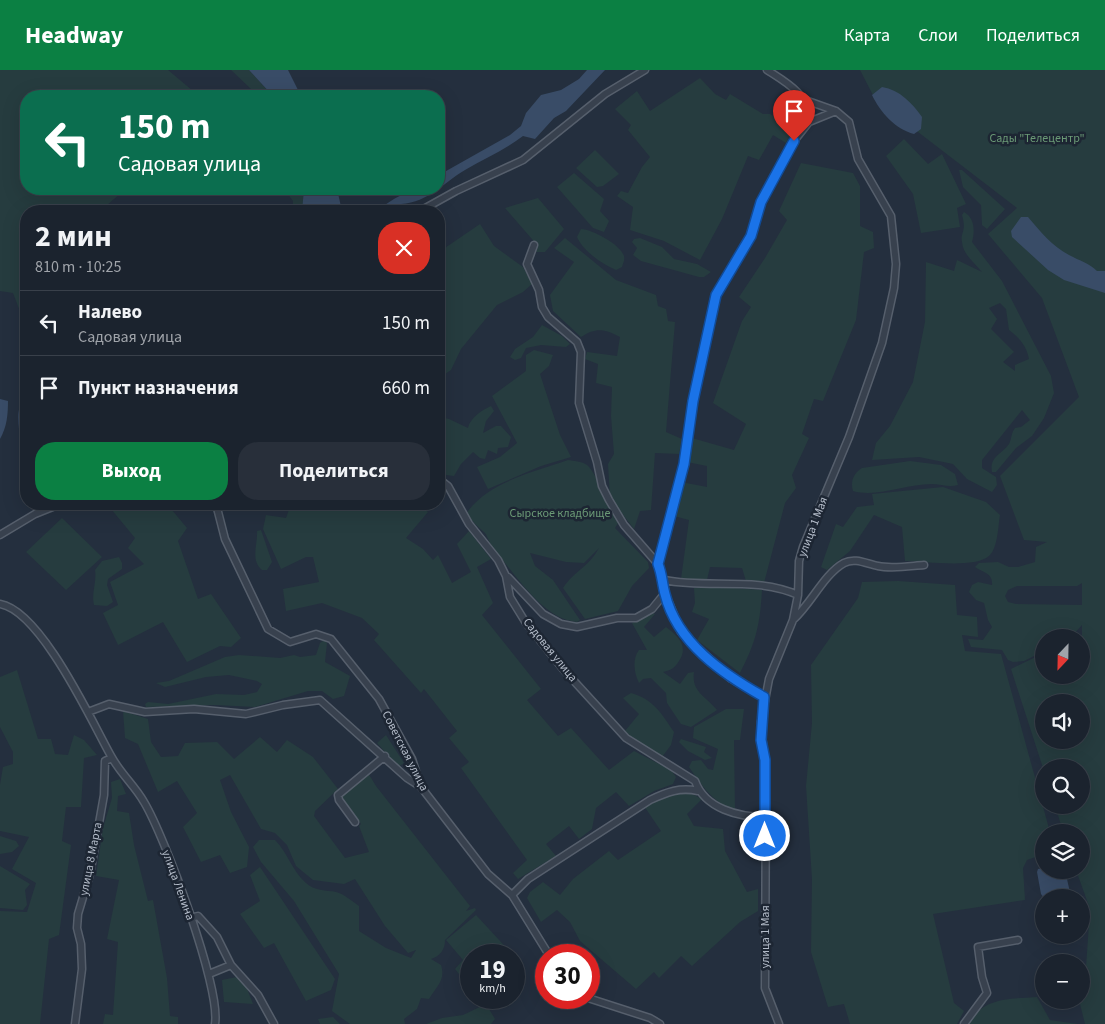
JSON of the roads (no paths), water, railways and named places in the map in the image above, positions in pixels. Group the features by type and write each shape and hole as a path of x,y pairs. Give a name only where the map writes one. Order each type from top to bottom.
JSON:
{"street":[{"path":"431,205 456,191 523,160 605,94 644,70"},
{"path":"767,70 805,100 836,111"},
{"path":"805,100 809,122"},
{"path":"658,564 684,464 693,401 716,295 751,236 761,202 794,141 809,122 836,111"},
{"name":"улица 1 Мая","path":"779,1024 765,988 766,817 765,760 761,740 764,697 769,679 793,620 798,595 799,561 803,547 849,437 882,343 894,288 896,264 891,216 858,159 849,122 836,111"},
{"path":"534,245 527,264 539,290 542,307 548,317 577,342 581,352 579,403 597,462 602,486 624,525 658,564 664,580 665,593 682,632 730,678 764,697"},
{"name":"Садовая улица","path":"445,484 469,524 498,560 506,576 510,597 526,623 564,669 626,738 695,781 698,791 729,812 745,817 766,817"},
{"path":"0,535 45,510"},
{"name":"Советская улица","path":"218,510 225,539 268,630 290,642 316,634 331,639 379,699 412,758 420,787 488,874 512,895 543,944"},
{"path":"793,620 805,609 817,592 844,563 855,560 880,566 924,565"},
{"path":"506,576 544,614 561,624 577,627 617,618 636,618 652,609 665,593"},
{"path":"664,580 685,584 762,585 782,588 798,595"},
{"name":"улица Ленина","path":"0,604 20,612 29,621 60,664 112,758 145,803 170,860 209,974 214,1002 214,1024"},
{"path":"88,712 109,704 145,712 194,709 246,714 283,705 320,700 385,756 407,778 420,787"},
{"path":"355,822 339,800 338,795 385,756"},
{"name":"улица 8 Марта","path":"75,1024 82,968 81,944 77,928 78,914 90,874 104,794 105,761 112,758"},
{"path":"512,895 528,879 650,800 669,791 686,788 698,791"},
{"path":"190,918 198,916 216,937 231,965 258,995 274,1024"},
{"path":"964,1024 987,993 982,977 978,947 1018,940"},
{"path":"209,974 231,965"},
{"path":"600,1002 650,1018 660,1024"}],"water":[{"path":"249,70 288,70 298,90 267,90"},
{"path":"587,70 605,70 566,111 554,118 535,139 523,136 445,184 445,172 510,135 521,126 526,113 541,95 561,90 579,79"},
{"path":"882,87 900,94 914,107 922,117 921,129 914,134 907,132 889,119 879,108 872,95"},
{"path":"303,195 338,195 341,205 303,205"},
{"path":"404,195 429,195 420,200 401,205 385,205"},
{"path":"1021,217 1028,217 1063,252 1088,264 1097,271 1105,271 1105,293 1064,280 1048,270 1012,237 1011,231"},
{"path":"0,399 8,401 8,411 7,420 0,439"},
{"path":"20,407 19,429 18,416"},
{"path":"1038,879 1067,879 1069,889 1040,889"}],"park label":[{"name":"Сады \"Телецентр\"","path":"1037,138"},
{"name":"Сырское кладбище","path":"560,513"}]}
